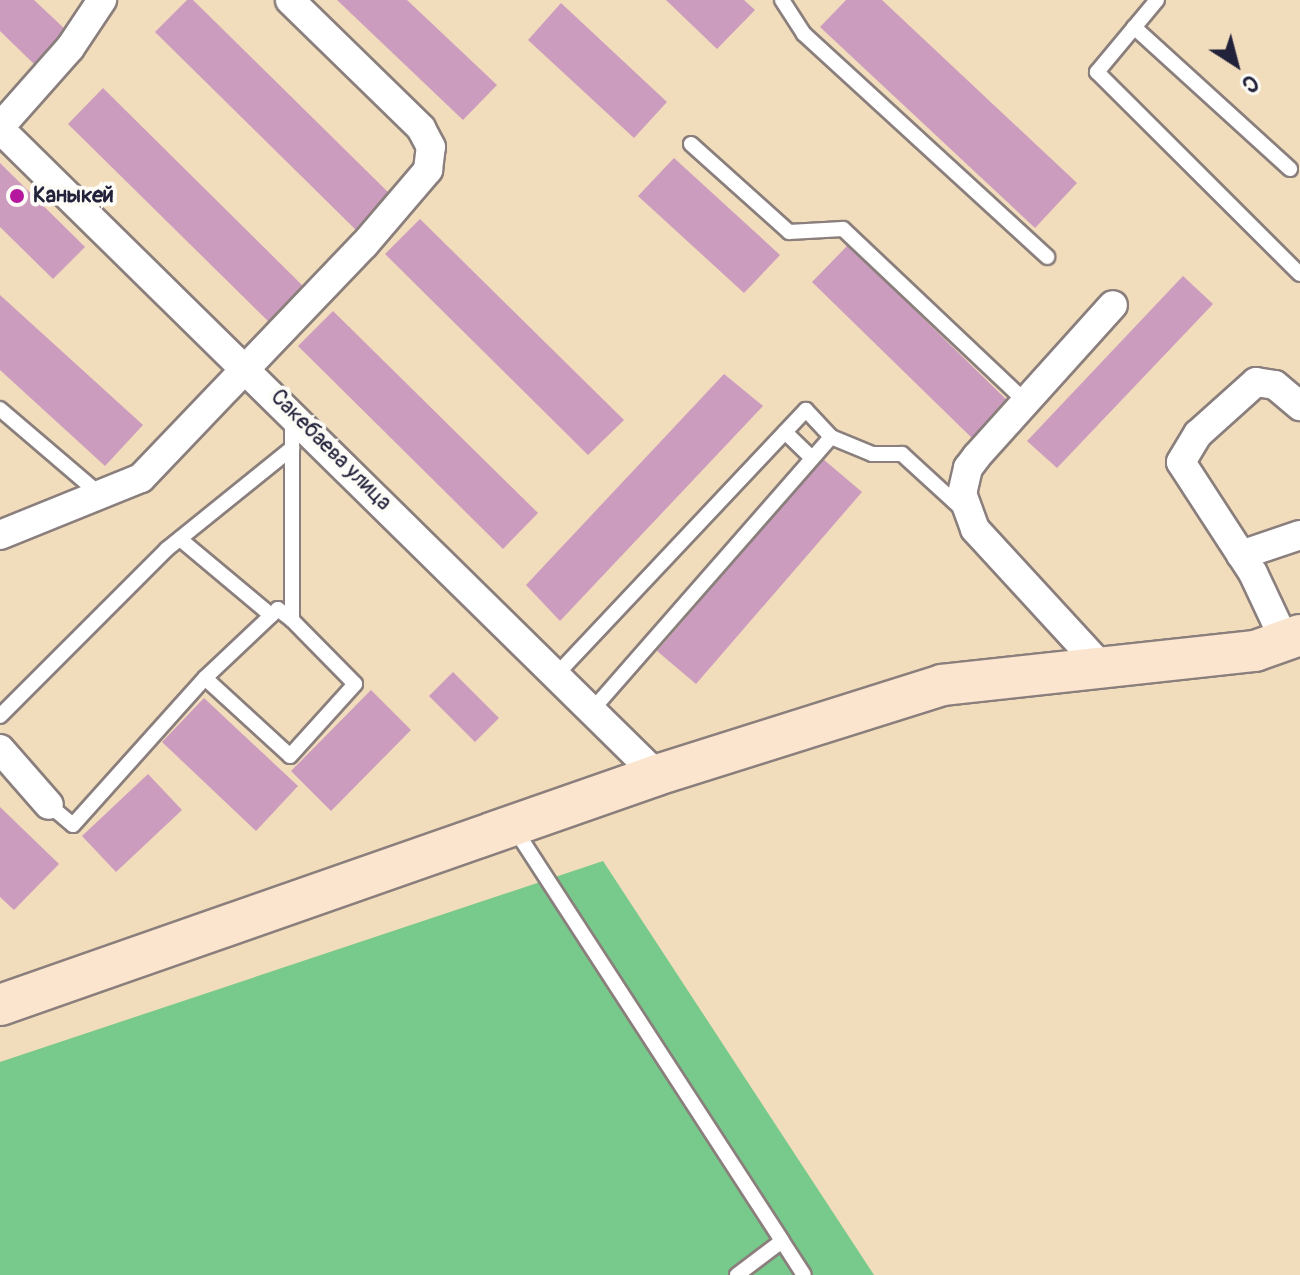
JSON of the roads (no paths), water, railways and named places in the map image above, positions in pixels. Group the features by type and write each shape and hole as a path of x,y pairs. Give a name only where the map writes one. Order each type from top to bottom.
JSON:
{"street":[{"path":"0,535 141,478 364,245 428,170 433,158 421,128 290,0"},
{"path":"0,128 70,48 93,4"},
{"name":"Сакебаева улица","path":"0,128 246,366 657,775"},
{"path":"1099,664 965,512 962,494 968,468 1113,305"},
{"path":"0,1005 657,775 942,685 1099,664 1255,651 1293,638 1241,555 1185,475 1182,457 1198,434 1256,382 1275,385 1300,406"},
{"path":"1241,555 1300,535"},
{"path":"0,749 49,805"}],"lane":[{"path":"1157,0 1097,72 1300,274"},
{"path":"790,3 804,34 1047,257"},
{"path":"1134,27 1290,169"},
{"path":"691,144 789,232 843,229 1026,402"},
{"path":"0,409 102,496"},
{"path":"557,674 806,410 831,437 872,454 902,454 965,512"},
{"path":"292,412 292,620"},
{"path":"785,432 812,458"},
{"path":"593,709 831,437"},
{"path":"0,716 180,539 292,448"},
{"path":"180,539 271,615"},
{"path":"49,805 73,825 205,678 278,609 355,684 290,756 205,678"},
{"path":"513,826 804,1275"},
{"path":"737,1275 782,1241"}],"place":[{"name":"Каныкей","path":"17,196"}]}
